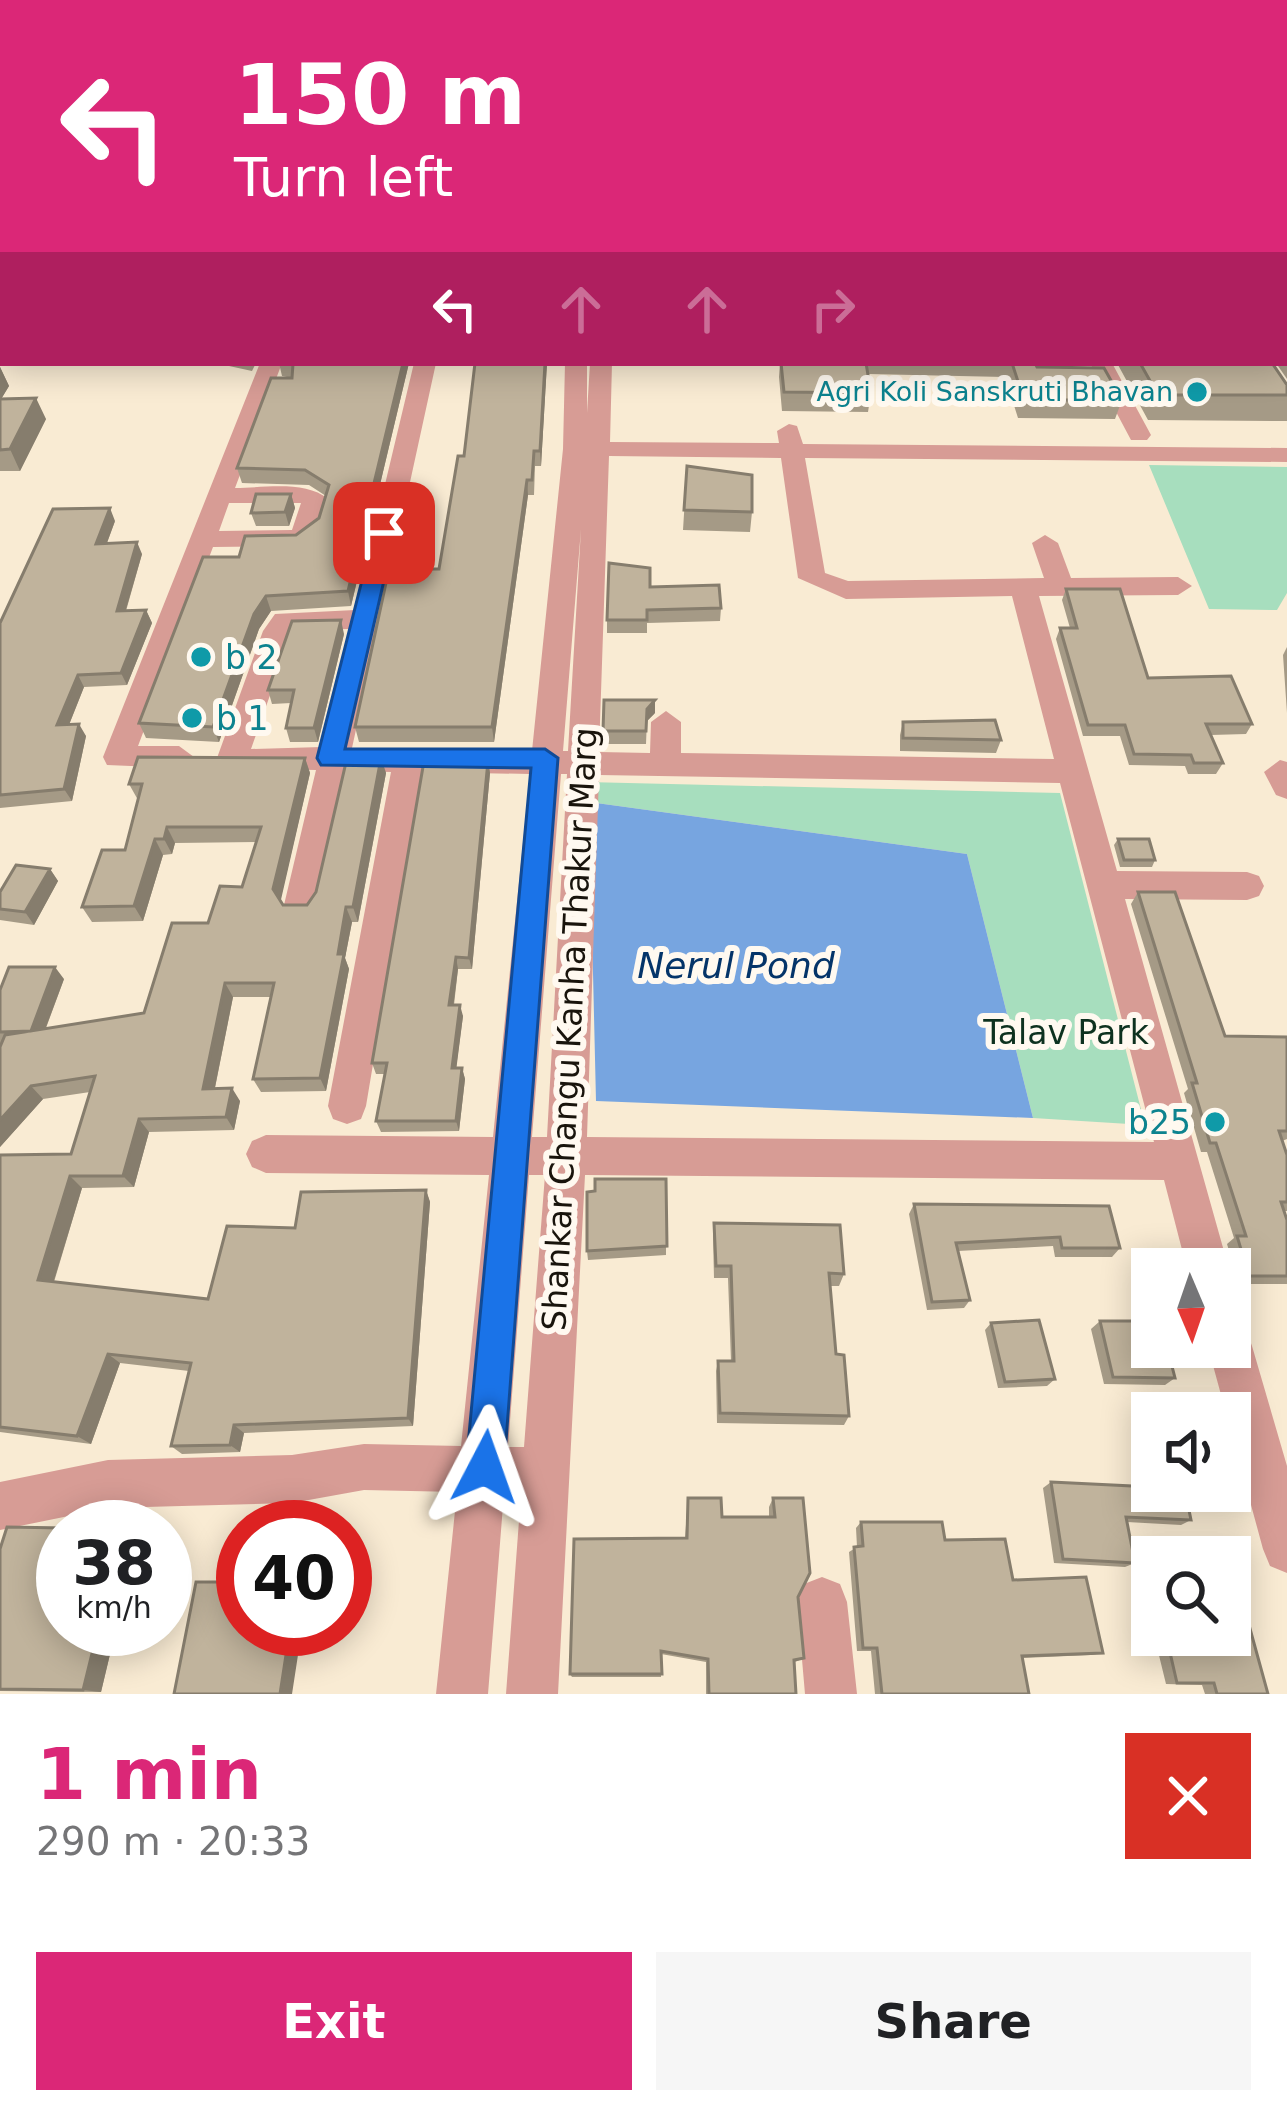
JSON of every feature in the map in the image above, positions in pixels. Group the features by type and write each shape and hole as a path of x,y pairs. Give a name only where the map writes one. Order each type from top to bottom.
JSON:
{"street":[{"path":"271,366 118,757 563,759 1069,772"},
{"path":"301,905 330,758 424,366"},
{"name":"Shankar Changu Kanha Thakur Marg","path":"576,366 587,440"},
{"name":"Shankar Changu Kanha Thakur Marg","path":"462,1694 485,1467 508,1154 563,759 587,440 601,366"},
{"path":"1103,366 1139,435"},
{"path":"587,440 1287,436"},
{"path":"789,441 1287,455"},
{"path":"789,441 808,566 824,585 845,590 1178,586"},
{"path":"206,539 298,538 306,532 311,496 222,496"},
{"path":"241,539 254,496"},
{"path":"1045,543 1061,587"},
{"path":"1023,587 1069,772 1202,1248"},
{"path":"233,758 277,631 285,621 364,619"},
{"path":"665,762 666,722"},
{"path":"347,1106 409,758"},
{"name":"Shankar Changu Kanha Thakur Marg","path":"532,1694 566,1156 563,759"},
{"path":"1100,885 1247,886"},
{"path":"266,1154 1176,1161"},
{"path":"1236,1368 1287,1549"},
{"path":"0,1506 108,1484 292,1479 364,1467 547,1471"},
{"path":"822,1602 831,1694"}],"green space":[{"path":"1149,465 1287,467 1287,593 1277,610 1209,609"},
{"name":"Talav Park","path":"586,782 1060,793 1145,1125 1033,1118 967,854 589,802"}],"water":[{"name":"Nerul Pond","path":"589,802 967,854 1033,1118 596,1101"}],"building":[{"path":"293,366 402,366 348,591 266,596 254,614 213,727 139,723 203,557 239,557 245,536 296,535 319,518 329,485 305,470 237,468 271,378 292,378"},
{"path":"475,366 545,366 540,451 534,451 532,480 527,480 492,727 355,727 389,569 439,569 458,456 464,456"},
{"path":"781,366 866,366 871,393 784,392"},
{"path":"1013,366 1104,368 1122,400 1024,400"},
{"path":"1142,366 1274,366 1287,385 1287,395 1158,395"},
{"path":"36,398 10,449 0,450 0,399"},
{"path":"687,466 752,475 752,512 684,510"},
{"path":"256,494 291,494 285,512 251,513"},
{"path":"110,508 96,544 137,542 117,611 146,610 121,673 78,675 57,725 79,724 64,789 0,795 0,623 53,509"},
{"path":"609,563 650,568 650,587 719,585 721,608 647,610 647,620 607,620"},
{"path":"1066,589 1120,589 1148,678 1231,676 1252,724 1206,724 1223,763 1194,763 1191,755 1134,754 1125,725 1088,725 1060,628 1077,628"},
{"path":"341,620 314,728 286,728 294,690 268,690 292,621"},
{"path":"604,700 655,700 647,709 646,731 603,731"},
{"path":"995,720 1001,740 903,738 903,722"},
{"path":"138,757 305,758 273,889 283,905 307,905 316,892 347,758 381,758 353,907 346,907 338,954 344,954 320,1078 253,1079 274,983 225,983 203,1089 232,1088 226,1117 139,1119 123,1176 70,1176 38,1280 208,1299 227,1226 295,1228 301,1192 426,1190 408,1418 234,1425 230,1445 171,1446 191,1363 108,1354 77,1436 0,1427 0,1155 71,1154 95,1076 31,1086 0,1120 0,1047 5,1035 144,1013 172,923 208,923 220,886 242,887 261,827 167,827 164,839 155,839 134,906 82,907 102,850 125,850 142,784 129,784"},
{"path":"424,761 488,761 469,958 456,957 449,1005 460,1005 452,1068 462,1068 456,1121 376,1121 387,1063 372,1063"},
{"path":"1118,839 1149,839 1155,860 1124,860"},
{"path":"16,865 50,869 25,912 0,909 0,892"},
{"path":"1138,892 1175,892 1225,1036 1287,1037 1287,1131 1279,1131 1287,1155 1287,1202 1281,1202 1287,1220 1287,1276 1251,1276 1251,1248 1241,1248 1237,1236 1246,1236 1216,1143 1210,1143 1192,1083 1197,1083"},
{"path":"9,967 55,967 31,1031 0,1032 0,990"},
{"path":"595,1179 666,1179 667,1246 587,1251 587,1192 595,1191"},
{"path":"914,1204 1109,1206 1120,1248 1062,1248 1060,1237 956,1243 970,1300 932,1302"},
{"path":"714,1223 840,1225 844,1274 829,1273 836,1354 844,1355 849,1416 720,1413 718,1361 734,1361 731,1266 716,1266"},
{"path":"1039,1320 1055,1379 1005,1382 991,1323"},
{"path":"1100,1321 1131,1321 1131,1368 1172,1368 1175,1378 1113,1377"},
{"path":"1051,1482 1131,1486 1131,1512 1189,1512 1191,1520 1126,1517 1131,1563 1063,1559"},
{"path":"688,1498 721,1498 722,1517 775,1517 773,1498 803,1498 810,1573 798,1597 804,1658 794,1660 796,1694 709,1694 708,1659 661,1651 662,1674 570,1674 574,1539 687,1538"},
{"path":"861,1522 942,1522 945,1540 1005,1539 1013,1580 1086,1577 1103,1653 1022,1656 1029,1694 882,1694 877,1648 863,1648 854,1547 863,1546"},
{"path":"7,1527 36,1528 36,1656 91,1656 83,1690 0,1689 0,1549"},
{"path":"196,1582 216,1582 216,1656 286,1656 280,1694 174,1694 181,1656 192,1656"},
{"path":"1251,1632 1268,1694 1217,1694 1214,1683 1177,1683 1171,1656 1251,1656"}],"place":[{"name":"Agri Koli Sanskruti Bhavan","path":"1197,392"},
{"name":"b 2","path":"201,657"},
{"name":"b 1","path":"192,718"},
{"name":"b25","path":"1215,1122"}],"route":[{"path":"384,533 330,758 545,758 485,1467"}]}
